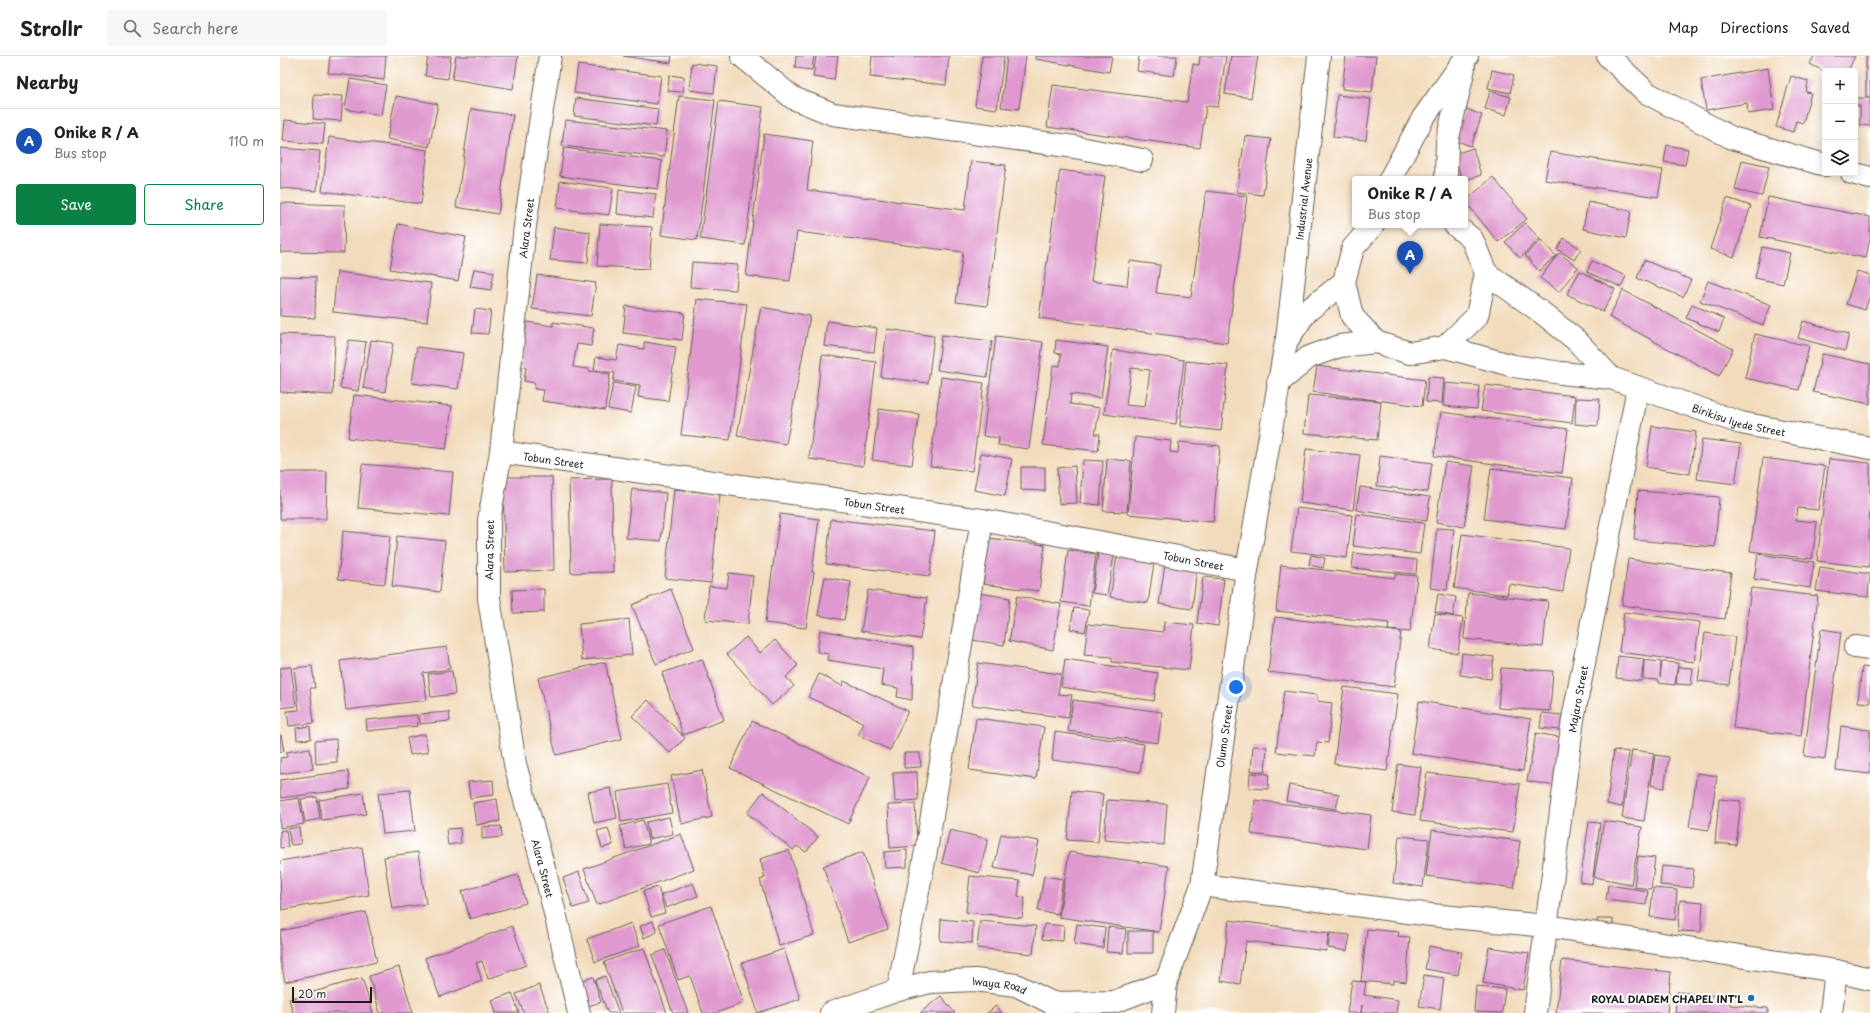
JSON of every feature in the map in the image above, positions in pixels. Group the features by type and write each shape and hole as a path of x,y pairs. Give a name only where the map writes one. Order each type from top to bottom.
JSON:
{"street":[{"name":"Alara Street","path":"550,56 525,226 500,452 489,520 489,598 515,764 546,876 579,1013"},
{"path":"742,56 793,98 833,114 1075,147 1142,160"},
{"name":"Industrial Avenue","path":"1278,383 1286,342 1318,56"},
{"path":"1392,176 1422,118 1467,56"},
{"path":"1446,176 1447,142 1467,56"},
{"path":"1608,56 1648,93 1732,138 1822,164"},
{"path":"1858,175 1870,178"},
{"path":"1370,228 1352,248 1344,282 1352,316 1376,342"},
{"path":"1278,383 1309,357 1340,346 1376,342 1410,353 1445,347 1477,316 1486,273 1472,239 1459,228"},
{"name":"Birikisu Iyede Street","path":"1486,273 1541,312 1577,342 1611,378"},
{"path":"1286,342 1306,312 1344,282"},
{"name":"Birikisu Iyede Street","path":"1445,347 1514,366 1561,374 1611,378 1741,423 1870,448"},
{"name":"Olumo Street","path":"1163,1013 1166,982 1202,885 1247,570 1278,383"},
{"name":"Majaro Street","path":"1534,1013 1547,926 1573,719 1638,388"},
{"name":"Tobun Street","path":"500,452 982,520 1247,570"},
{"path":"898,990 926,851 982,520"},
{"path":"1202,885 1431,915 1547,926 1836,971 1870,979"},
{"path":"1831,1013 1836,971"},
{"name":"Iwaya Road","path":"831,1013 898,990 930,982 975,980 1016,985 1052,1003 1114,1002 1166,982"}],"building":[{"path":"330,56 386,56 384,80 328,73"},
{"path":"428,56 451,56 448,79 425,76"},
{"path":"456,56 518,56 513,89 452,79"},
{"path":"623,56 672,56 671,63"},
{"path":"796,56 814,56 812,70 795,68"},
{"path":"816,56 838,56 834,80 813,77"},
{"path":"872,56 949,56 946,85 870,77"},
{"path":"982,56 1004,56 997,109 975,106"},
{"path":"1007,56 1026,56 1019,109 1001,107"},
{"path":"1035,56 1112,56 1109,72 1035,59"},
{"path":"1139,56 1177,56 1174,76 1137,71"},
{"path":"1200,56 1226,56 1218,107 1206,106 1200,148 1047,127 1053,85 1187,102 1193,64 1199,65"},
{"path":"1231,56 1258,56 1251,98 1225,94"},
{"path":"1346,56 1376,56 1372,92 1342,89"},
{"path":"1814,56 1855,56 1849,68 1822,68 1822,70 1810,64"},
{"path":"1866,56 1870,56 1870,97 1866,97"},
{"path":"692,63 717,66 714,93 689,90"},
{"path":"578,65 661,76 657,104 574,93"},
{"path":"1768,68 1774,110 1748,114 1747,103 1706,110 1701,80"},
{"path":"1492,70 1514,75 1510,93 1488,88"},
{"path":"669,75 684,77 683,92 668,91"},
{"path":"1791,76 1808,81 1806,92 1811,93 1803,123 1796,121 1793,132 1776,127"},
{"path":"350,79 386,85 381,115 345,109"},
{"path":"1490,91 1511,97 1506,115 1485,109"},
{"path":"314,95 343,96 341,121 313,119"},
{"path":"1337,95 1371,99 1366,140 1333,137"},
{"path":"396,96 438,104 429,147 387,139"},
{"path":"679,96 715,100 697,240 661,235"},
{"path":"576,98 658,109 656,126 574,116"},
{"path":"1858,98 1870,98 1870,126 1860,125 1860,106 1858,106"},
{"path":"719,101 763,107 745,245 700,239"},
{"path":"471,109 513,115 498,214 456,207"},
{"path":"1466,109 1482,115 1471,146 1454,140"},
{"path":"285,120 325,124 323,144 283,141"},
{"path":"565,120 667,131 664,157 562,146"},
{"path":"764,134 813,141 807,190 965,210 971,161 1006,165 987,306 956,302 963,252 797,232 790,281 746,276"},
{"path":"1245,136 1271,139 1263,195 1237,192"},
{"path":"329,137 428,150 421,204 322,191"},
{"path":"1667,145 1688,149 1685,165 1664,162"},
{"path":"280,148 320,151 317,191 280,188"},
{"path":"564,148 662,161 658,189 560,176"},
{"path":"1473,148 1481,175 1468,179 1468,176 1461,176 1454,154"},
{"path":"1550,152 1663,170 1658,197 1545,180"},
{"path":"1742,160 1769,166 1762,196 1735,190"},
{"path":"1060,170 1105,176 1091,281 1127,286 1130,261 1160,265 1156,293 1191,297 1206,191 1247,196 1227,343 1039,318"},
{"path":"1493,177 1527,219 1498,242 1468,205 1468,198"},
{"path":"560,181 613,188 609,215 557,208"},
{"path":"619,190 656,194 653,218 617,214"},
{"path":"1768,197 1870,217 1870,237 1866,258 1760,237"},
{"path":"1727,198 1751,206 1734,257 1710,249"},
{"path":"1588,202 1631,211 1626,238 1583,229"},
{"path":"280,203 345,205 344,253 280,252"},
{"path":"1525,223 1540,239 1520,258 1505,242"},
{"path":"398,224 466,237 458,281 390,269"},
{"path":"600,224 652,227 649,269 597,266"},
{"path":"554,227 590,232 588,263 550,260"},
{"path":"1564,238 1581,249 1574,260 1557,249"},
{"path":"1541,240 1556,256 1539,271 1525,255"},
{"path":"1762,247 1790,253 1783,284 1755,278"},
{"path":"1559,253 1578,267 1559,292 1540,278"},
{"path":"1644,260 1691,280 1683,297 1637,278"},
{"path":"1592,261 1626,276 1621,287 1587,272"},
{"path":"692,262 738,265 736,290 690,287"},
{"path":"474,269 494,272 491,290 470,287"},
{"path":"1580,271 1615,289 1603,312 1567,294"},
{"path":"1857,271 1870,275 1870,295 1865,310 1846,304"},
{"path":"337,272 431,283 427,322 333,312"},
{"path":"537,275 596,283 591,316 532,309"},
{"path":"280,276 316,277 315,318 280,316"},
{"path":"1708,281 1771,305 1763,325 1700,301"},
{"path":"1623,290 1733,349 1719,376 1609,317"},
{"path":"697,299 747,304 730,440 681,435"},
{"path":"1692,304 1724,319 1719,332 1686,318"},
{"path":"626,306 685,313 682,340 623,333"},
{"path":"761,307 810,316 786,444 737,436"},
{"path":"475,309 491,311 488,334 472,333"},
{"path":"827,321 877,328 874,352 824,346"},
{"path":"1803,321 1849,334 1845,351 1798,338"},
{"path":"527,322 553,326 553,322 594,328 591,346 577,344 573,367 610,374 605,410 542,401 544,390 534,389 535,383 524,381 526,368 520,366"},
{"path":"887,329 934,336 928,383 881,377"},
{"path":"280,334 335,336 333,395 280,392"},
{"path":"1755,334 1809,346 1799,390 1745,378"},
{"path":"942,335 992,341 987,377 937,370"},
{"path":"996,336 1043,342 1029,449 998,445 999,438 983,436"},
{"path":"349,340 366,342 358,391 340,388"},
{"path":"371,340 393,343 385,392 363,388"},
{"path":"1056,340 1108,347 1101,398 1071,394 1070,404 1100,408 1095,434 1100,434 1098,451 1043,445 1053,365 1060,366 1061,354 1055,353"},
{"path":"644,342 676,347 668,401 638,397 640,385 613,381 615,373 594,370 596,357 616,360 619,345 644,349"},
{"path":"417,347 463,353 458,389 412,383"},
{"path":"1113,350 1184,360 1176,424 1104,414","holes":["1131,368 1150,370 1145,407 1126,405"]},
{"path":"1822,354 1870,364 1870,404 1813,392"},
{"path":"822,355 876,362 863,466 809,459"},
{"path":"1186,361 1228,365 1221,431 1180,426"},
{"path":"1317,366 1425,380 1422,406 1313,392"},
{"path":"941,377 984,383 972,471 930,466"},
{"path":"1428,377 1444,378 1442,403 1426,402"},
{"path":"613,383 636,387 631,413 608,409"},
{"path":"1445,383 1479,386 1477,409 1443,406"},
{"path":"1485,385 1575,396 1572,423 1481,411"},
{"path":"354,395 452,406 446,449 348,438"},
{"path":"1308,395 1381,401 1377,440 1304,433"},
{"path":"1576,398 1600,399 1598,426 1575,424"},
{"path":"879,409 919,414 912,465 872,460"},
{"path":"1441,412 1568,429 1562,473 1434,456"},
{"path":"1652,426 1696,432 1690,474 1646,467"},
{"path":"1135,437 1171,441 1170,452 1178,453 1179,442 1220,446 1213,522 1128,514"},
{"path":"1702,439 1741,444 1735,484 1697,479"},
{"path":"1306,449 1360,455 1353,510 1300,503"},
{"path":"981,453 1012,459 1005,496 974,490"},
{"path":"1380,456 1432,463 1428,492 1377,486"},
{"path":"1763,458 1825,466 1818,510 1798,508 1796,520 1817,522 1812,559 1750,551"},
{"path":"1107,459 1131,461 1127,512 1103,511"},
{"path":"1829,459 1870,463 1869,567 1817,561"},
{"path":"1083,460 1103,461 1100,505 1080,503"},
{"path":"1445,462 1474,466 1464,527 1436,522"},
{"path":"362,464 453,472 449,516 358,508"},
{"path":"1075,466 1077,503 1059,504 1057,468"},
{"path":"1021,467 1045,467 1045,491 1021,490"},
{"path":"1491,468 1573,478 1566,529 1484,519"},
{"path":"280,472 327,472 326,519 280,519"},
{"path":"503,477 552,477 554,570 505,572"},
{"path":"612,479 613,572 571,573 569,480"},
{"path":"1360,487 1430,497 1427,521 1356,510"},
{"path":"632,489 666,493 661,541 626,538"},
{"path":"674,489 720,494 711,583 665,578"},
{"path":"1638,491 1719,497 1715,547 1634,540"},
{"path":"1297,508 1352,515 1347,558 1291,551"},
{"path":"780,514 819,519 812,572 814,572 806,628 765,623"},
{"path":"1357,514 1424,523 1420,554 1353,546"},
{"path":"831,519 935,531 930,576 826,564"},
{"path":"1437,528 1454,529 1447,590 1430,588"},
{"path":"343,531 390,536 385,584 338,579"},
{"path":"1462,534 1569,548 1563,592 1509,584 1507,595 1454,588"},
{"path":"397,536 445,541 440,592 392,586"},
{"path":"989,538 1045,545 1039,591 983,584"},
{"path":"1068,550 1096,554 1089,606 1061,602"},
{"path":"1118,550 1155,556 1148,603 1110,597"},
{"path":"1098,553 1114,556 1107,595 1092,593"},
{"path":"1354,553 1417,560 1416,574 1352,568"},
{"path":"1758,554 1814,562 1810,588 1754,579"},
{"path":"1311,555 1325,558 1323,568 1309,565"},
{"path":"1628,559 1731,573 1725,619 1622,605"},
{"path":"1165,564 1197,568 1192,609 1159,604"},
{"path":"1281,565 1395,578 1395,574 1417,576 1410,632 1388,630 1389,623 1276,611"},
{"path":"1820,567 1870,574 1868,597 1816,591"},
{"path":"729,573 753,576 748,624 705,620 709,586 727,588"},
{"path":"825,577 851,582 844,620 818,615"},
{"path":"1203,577 1224,579 1218,626 1197,623"},
{"path":"1751,588 1818,596 1801,736 1733,728"},
{"path":"544,589 544,612 513,613 512,590"},
{"path":"671,589 694,648 656,664 632,605"},
{"path":"868,590 927,598 920,639 861,631"},
{"path":"979,593 1010,598 1004,645 972,640"},
{"path":"1468,593 1548,601 1543,647 1464,639"},
{"path":"1438,594 1456,597 1453,616 1435,612"},
{"path":"1017,596 1061,604 1053,650 1009,641"},
{"path":"1074,608 1089,610 1085,632 1070,629"},
{"path":"1624,612 1700,622 1694,662 1619,652"},
{"path":"1435,614 1463,618 1458,653 1430,649"},
{"path":"1275,617 1401,632 1394,687 1268,672"},
{"path":"629,619 632,655 582,660 579,624"},
{"path":"1164,622 1194,625 1189,670 1112,662 1112,657 1084,655 1088,624 1163,632"},
{"path":"1821,629 1841,632 1825,759 1804,756"},
{"path":"820,630 913,647 912,700 897,697 898,688 881,685 883,669 828,660 829,654 817,652"},
{"path":"1705,633 1735,637 1729,685 1698,681"},
{"path":"746,637 760,653 775,640 798,665 786,677 794,686 772,705 727,654"},
{"path":"447,647 450,669 423,673 427,700 346,710 340,661"},
{"path":"1462,653 1494,657 1491,679 1460,675"},
{"path":"1618,656 1644,659 1641,681 1616,678"},
{"path":"702,659 724,720 683,735 662,673"},
{"path":"1065,659 1158,673 1154,701 1061,687"},
{"path":"1644,660 1661,662 1660,677 1662,662 1678,663 1675,685 1659,683 1659,680 1643,679"},
{"path":"605,662 622,739 556,755 538,678"},
{"path":"978,663 1061,674 1058,694 1072,695 1068,718 972,705"},
{"path":"312,666 315,688 310,688 314,723 289,726 287,711 299,710 294,668"},
{"path":"291,667 296,706 280,708 280,668"},
{"path":"1678,667 1693,668 1691,685 1676,684"},
{"path":"1862,667 1870,668 1870,703 1858,702"},
{"path":"1501,668 1553,671 1550,711 1498,708"},
{"path":"452,671 455,694 431,697 428,674"},
{"path":"819,674 842,686 844,681 908,711 890,750 858,735 864,723 808,697"},
{"path":"1344,687 1398,694 1387,771 1334,764"},
{"path":"1284,691 1317,695 1317,701 1332,703 1328,743 1317,742 1315,756 1276,752"},
{"path":"648,700 685,738 670,753 632,716"},
{"path":"1073,700 1162,712 1158,743 1068,731"},
{"path":"1419,701 1531,719 1523,771 1411,753"},
{"path":"449,712 450,721 420,724 420,714"},
{"path":"1542,713 1562,715 1560,730 1540,728"},
{"path":"417,715 418,726 367,731 366,720"},
{"path":"976,718 1044,727 1036,779 969,770"},
{"path":"752,721 870,777 848,824 730,768"},
{"path":"310,726 311,739 297,740 296,728"},
{"path":"1841,726 1870,730 1870,774 1836,770"},
{"path":"1055,732 1144,744 1140,772 1052,760"},
{"path":"1536,733 1564,738 1555,786 1527,781"},
{"path":"425,734 428,752 410,755 407,738"},
{"path":"280,735 284,751 280,752"},
{"path":"336,739 337,762 316,764 315,741"},
{"path":"1253,746 1267,747 1265,772 1251,771"},
{"path":"310,748 313,769 280,774 280,758 287,757 286,752"},
{"path":"1614,750 1629,752 1622,807 1607,804"},
{"path":"1632,750 1654,753 1644,821 1622,818"},
{"path":"904,753 920,753 921,767 904,768"},
{"path":"1655,755 1669,757 1664,788 1651,785"},
{"path":"1398,764 1421,767 1415,815 1392,812"},
{"path":"702,770 712,817 681,824 671,776"},
{"path":"348,771 350,789 280,798 280,780"},
{"path":"917,772 918,800 895,802 893,773"},
{"path":"1250,773 1269,774 1268,789 1249,788"},
{"path":"1427,773 1520,784 1513,832 1420,821"},
{"path":"1697,773 1717,776 1709,830 1689,827"},
{"path":"493,780 494,795 470,798 468,782"},
{"path":"667,784 672,813 621,822 617,792"},
{"path":"1289,785 1339,794 1336,809 1286,801"},
{"path":"611,788 617,818 594,823 588,792"},
{"path":"410,790 415,831 383,834 378,793"},
{"path":"1072,791 1103,794 1098,842 1067,840"},
{"path":"763,792 818,837 806,852 797,846 793,850 747,813"},
{"path":"363,793 366,814 322,820 319,800"},
{"path":"317,797 320,819 305,822 301,799"},
{"path":"299,798 304,824 280,828 280,801"},
{"path":"497,799 500,821 476,825 473,803"},
{"path":"1719,799 1741,801 1736,845 1715,843"},
{"path":"1107,800 1167,804 1164,845 1104,840"},
{"path":"1255,800 1371,815 1367,849 1251,834"},
{"path":"915,804 917,846 890,848 888,805"},
{"path":"669,817 673,834 649,839 646,822"},
{"path":"643,820 649,844 626,849 620,826"},
{"path":"1604,821 1642,827 1631,884 1594,877"},
{"path":"1589,822 1600,823 1592,884 1580,882"},
{"path":"501,826 502,837 482,839 482,827"},
{"path":"299,827 301,844 291,845 288,829"},
{"path":"460,828 461,843 448,845 446,829"},
{"path":"608,828 613,845 602,848 597,831"},
{"path":"286,830 288,847 280,848 280,831"},
{"path":"950,830 988,839 979,873 942,863"},
{"path":"1432,830 1520,841 1514,888 1426,876"},
{"path":"681,834 694,869 597,905 584,869"},
{"path":"1001,834 1039,841 1032,875 994,868"},
{"path":"1399,836 1429,839 1423,887 1393,883"},
{"path":"362,847 369,895 281,910 280,861"},
{"path":"789,850 814,935 779,946 760,880 765,878 760,859"},
{"path":"907,850 907,867 885,868 884,852"},
{"path":"418,852 426,904 392,909 384,857"},
{"path":"863,852 888,929 848,942 823,866"},
{"path":"1069,852 1169,866 1159,932 1059,917"},
{"path":"1638,856 1655,858 1651,889 1634,887"},
{"path":"1662,866 1694,869 1692,888 1660,885"},
{"path":"579,872 589,903 573,908 563,878"},
{"path":"518,875 526,903 470,919 462,891"},
{"path":"970,876 1020,881 1018,896 1025,897 1022,918 966,912"},
{"path":"1044,876 1063,879 1058,914 1038,911"},
{"path":"693,883 698,896 666,908 661,895"},
{"path":"1608,885 1648,891 1646,905 1606,900"},
{"path":"658,887 665,913 651,917 643,891"},
{"path":"1653,888 1677,890 1675,920 1650,917"},
{"path":"1680,900 1703,902 1701,932 1678,931"},
{"path":"711,906 744,1003 716,1013 703,1013 690,976 678,980 659,924"},
{"path":"366,912 377,962 285,982 280,958 280,931"},
{"path":"941,919 973,922 972,943 940,941"},
{"path":"1597,919 1613,919 1613,930 1598,930"},
{"path":"1229,920 1329,933 1326,951 1246,941 1240,984 1221,981"},
{"path":"653,921 657,932 644,938 640,926"},
{"path":"980,921 1036,926 1033,954 977,948"},
{"path":"631,923 640,946 595,962 587,939"},
{"path":"1044,924 1064,926 1063,941 1042,939"},
{"path":"1077,924 1105,928 1103,948 1074,944"},
{"path":"512,926 526,965 488,979 482,961 476,963 482,981 440,997 425,958"},
{"path":"1108,927 1126,929 1123,953 1106,952"},
{"path":"1367,929 1399,932 1398,936 1410,937 1406,982 1393,980 1393,984 1361,981"},
{"path":"1128,931 1153,931 1153,953 1128,953"},
{"path":"1330,933 1350,935 1347,951 1328,948"},
{"path":"1429,946 1462,952 1458,975 1425,969"},
{"path":"1489,947 1529,953 1523,990 1483,983"},
{"path":"644,948 667,1013 622,1013 604,962"},
{"path":"784,949 800,999 758,1013 742,963"},
{"path":"665,950 688,1013 673,1013 652,955"},
{"path":"1562,960 1671,972 1667,1013 1556,1013"},
{"path":"399,967 413,1013 380,1013 369,976"},
{"path":"1424,975 1444,978 1440,1009 1419,1006"},
{"path":"605,976 619,1013 608,1013 595,980"},
{"path":"593,977 601,1002 588,1006 580,981"},
{"path":"362,978 373,1013 293,1013 289,999"},
{"path":"1352,981 1366,982 1364,995 1398,1000 1396,1013 1347,1013"},
{"path":"539,985 550,1013 524,1013 516,994"},
{"path":"1476,986 1505,989 1502,1013 1474,1012"},
{"path":"1677,992 1730,997 1730,1005 1768,1008 1768,1013 1675,1013"},
{"path":"512,993 519,1013 496,1013 492,1000"},
{"path":"941,996 955,1013 920,1013"},
{"path":"996,1006 1002,1013 987,1013"}],"place":[{"name":"Onike R / A","path":"1410,274"},
{"name":"ROYAL DIADEM CHAPEL INT'L","path":"1751,998"}]}
